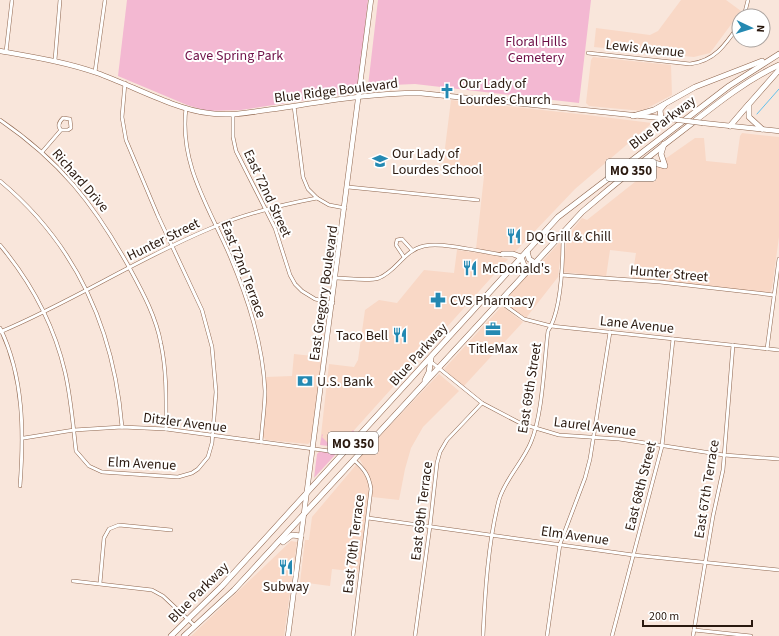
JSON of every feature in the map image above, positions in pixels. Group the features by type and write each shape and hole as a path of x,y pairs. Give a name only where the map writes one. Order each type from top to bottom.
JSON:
{"highway":[{"path":"633,116 650,111 695,87 746,69 779,53"},
{"name":"Blue Parkway","path":"171,636 189,620 430,360 515,264 565,212 729,86 779,53"},
{"name":"Blue Parkway","path":"184,636 234,590 582,212 664,144 738,88 779,65"},
{"path":"730,126 779,70"},
{"path":"661,118 660,110 666,103"},
{"path":"749,104 749,117 762,129"},
{"path":"638,165 651,162 665,166 661,154 664,144"},
{"path":"527,251 529,259 535,263"},
{"path":"503,255 517,255 521,258 525,268 521,278"},
{"path":"503,255 511,258 515,264"},
{"path":"423,385 429,372 430,360"},
{"path":"264,558 271,554 289,536 302,536"}],"main road":[{"name":"East Gregory Boulevard","path":"288,636 314,449 371,0"},
{"name":"Blue Ridge Boulevard","path":"0,51 55,60 95,72 186,108 209,114 233,114 359,96 389,93 419,93 779,131"}],"street":[{"path":"6,52 12,0"},
{"path":"55,60 60,0"},
{"path":"95,72 105,0"},
{"name":"Lewis Avenue","path":"588,53 690,64 699,63 716,55 731,37"},
{"name":"Elm Avenue","path":"0,245 24,276 44,313 56,341 65,372 76,451 84,462 102,472 178,478 192,473 204,464 210,450 216,392 212,347 202,310 158,216 126,140 122,117 124,83"},
{"path":"294,106 303,177 308,189 317,198 329,206 345,208"},
{"name":"East 72nd Terrace","path":"186,108 184,134 188,160 195,180 240,281 260,347 265,392 261,442"},
{"name":"East 72nd Street","path":"233,114 233,137 236,151 274,228 295,284 302,291 315,299 333,303"},
{"path":"42,152 61,130 68,130 71,128 70,119 63,118 60,121 59,125 61,130"},
{"name":"Richard Drive","path":"0,120 42,152 65,174 89,202 109,232 129,267 149,306 161,343 166,380 166,429"},
{"path":"0,181 28,206 47,227 73,265 87,290 101,323 112,355 119,393 122,427"},
{"path":"348,187 478,200"},
{"name":"Hunter Street","path":"1,330 44,313 129,267 216,226 265,210 317,198"},
{"name":"East 69th Street","path":"483,636 493,535 500,496 529,448 535,428 548,331 554,323 561,275 563,233"},
{"path":"404,257 396,245 396,240 402,239 412,250"},
{"path":"336,278 368,280 380,277 390,272 412,250 423,246 436,245 503,255"},
{"path":"767,349 779,259"},
{"name":"Hunter Street","path":"561,275 660,282 774,295"},
{"name":"Lane Avenue","path":"499,301 524,319 551,326 779,350"},
{"path":"1,330 18,385 24,438 20,486"},
{"path":"547,636 560,544 585,478 610,332"},
{"name":"East 68th Street","path":"612,636 662,446 673,339"},
{"name":"East 67th Terrace","path":"693,636 723,470 733,345"},
{"name":"Laurel Avenue","path":"430,360 482,404 514,421 559,435 619,439 724,455 779,459"},
{"name":"East 69th Terrace","path":"415,636 437,464 440,452 447,440 482,404"},
{"name":"Ditzler Avenue","path":"24,438 74,430 122,427 166,429 344,453"},
{"name":"East 70th Terrace","path":"353,636 371,489 369,478 354,460"},
{"name":"Elm Avenue","path":"368,518 634,555 779,570"},
{"path":"100,583 104,538 110,528 119,525 171,530"},
{"path":"73,581 152,590 163,596 196,626"},
{"path":"694,630 751,636"}],"shaded area":[{"path":"681,0 726,0 737,8 731,8 731,25 710,53 694,57 594,47 596,28 650,35 658,31"},
{"path":"593,57 671,65 672,95 642,111 589,106 586,103 591,60"},
{"path":"451,100 652,123 575,189 514,253 476,249 484,176 442,172"},
{"path":"742,133 779,137 779,237 772,288 770,292 766,293 632,278 636,253 610,250 606,277 563,272 567,236 582,218 587,220 655,166 695,138 704,138 706,161 736,164 740,136"},
{"path":"559,243 562,245 558,277 526,318 509,307 504,300 526,275 529,276"},
{"path":"457,250 494,255 508,259 339,447 320,444 329,364 354,367 358,360 365,310 379,300 397,303 424,270 454,273"},
{"path":"503,307 523,322 463,387 444,369 500,308"},
{"path":"294,354 322,357 311,441 308,444 266,440 263,437 266,377 292,376"},
{"path":"439,374 459,391 423,427 411,448 399,500 372,497 372,482 359,458"},
{"path":"356,465 367,478 369,493 359,572 332,569 330,586 300,582 305,540 309,540 312,517"},
{"path":"291,541 297,542 284,636 191,636"}],"green space":[{"name":"Cave Spring Park","path":"127,0 368,0 358,87 351,93 241,110 207,111 187,105 118,76"},
{"name":"Floral Hills Cemetery","path":"378,0 591,0 579,103 415,84 368,86"},
{"path":"353,430 356,434 346,446 339,450 336,448 336,444 340,443"},
{"path":"322,434 322,437 328,443 332,442 335,444 329,446 320,445"},
{"path":"320,451 335,453 335,455 314,478 317,454"}],"waterway":[{"path":"757,114 779,89"}],"place":[{"name":"Our Lady of Lourdes Church","path":"447,91"},
{"name":"Our Lady of Lourdes School","path":"380,161"},
{"name":"DQ Grill & Chill","path":"514,236"},
{"name":"McDonald's","path":"470,268"},
{"name":"CVS Pharmacy","path":"438,300"},
{"name":"TitleMax","path":"493,329"},
{"name":"Taco Bell","path":"400,335"},
{"name":"U.S. Bank","path":"305,381"},
{"name":"Subway","path":"286,567"}]}
